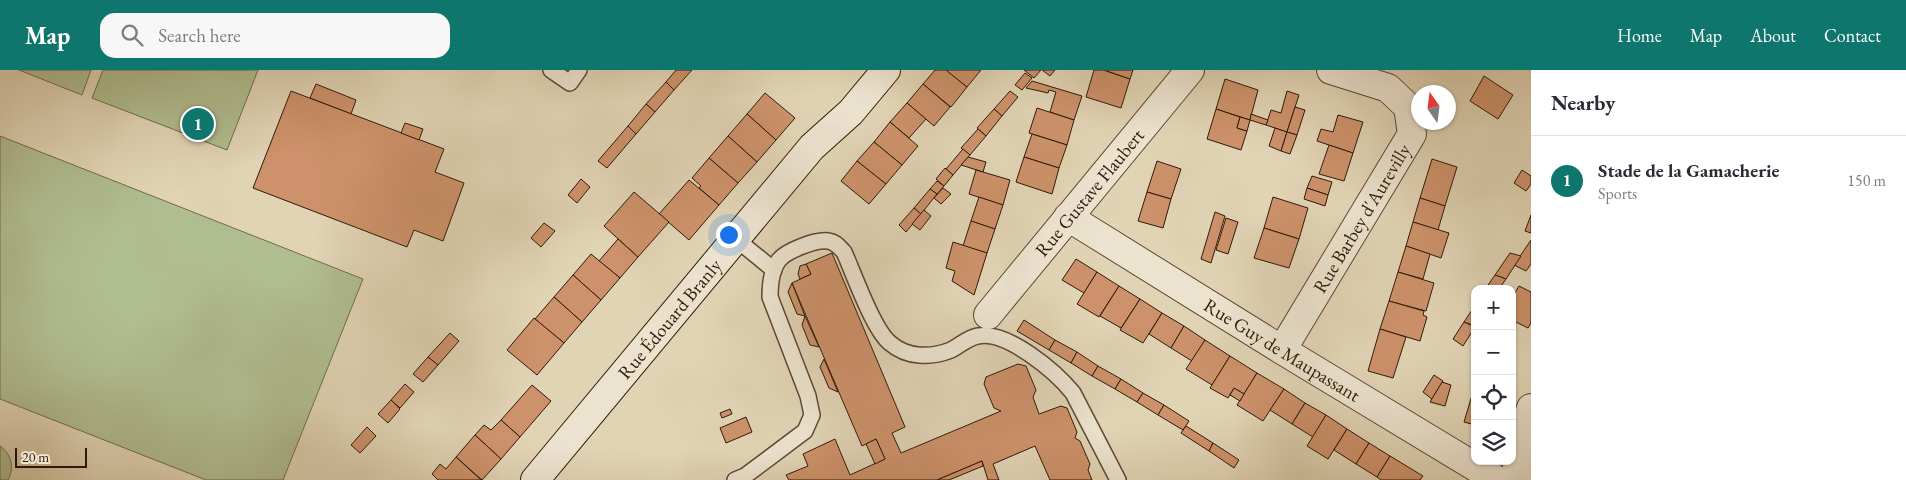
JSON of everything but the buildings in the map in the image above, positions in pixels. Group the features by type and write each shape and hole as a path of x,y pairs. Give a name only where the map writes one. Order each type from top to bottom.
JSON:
{"street":[{"name":"Rue Édouard Branly","path":"535,480 812,147 851,112 886,70"},
{"name":"Rue Gustave Flaubert","path":"982,325 1190,70"},
{"name":"Rue Barbey d'Aurevilly","path":"1282,350 1412,134 1408,107 1388,88 1331,70"},
{"name":"Rue Guy de Maupassant","path":"1068,218 1497,480"},
{"path":"1517,480 1517,453 1531,408"}],"lane":[{"path":"551,70 570,83 579,70"},
{"path":"736,239 774,270"},
{"path":"735,480 745,476 805,431 812,415 808,396 770,297 770,285 778,260 789,252 818,242 827,241 835,243 844,252 879,330 890,344 920,357 950,350 982,325 994,336 1008,342 1063,381 1072,393 1118,480"}],"green space":[{"path":"19,70 91,70 82,95"},
{"path":"103,70 258,70 227,150 92,98"},
{"path":"0,136 363,279 283,480 206,480 0,399"},
{"path":"0,446 7,453 11,461 8,480 0,480"}],"place":[{"name":"Stade de la Gamacherie","path":"198,124"}]}
